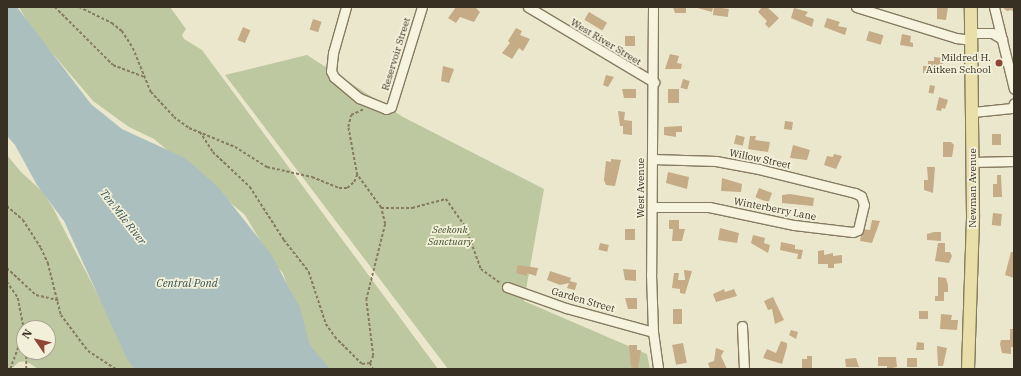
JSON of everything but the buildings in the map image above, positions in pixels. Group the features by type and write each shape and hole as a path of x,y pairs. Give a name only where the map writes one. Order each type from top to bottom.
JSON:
{"main road":[{"name":"Newman Avenue","path":"968,369 973,162 971,7"}],"street":[{"path":"346,7 330,63 334,76 359,98 375,106"},
{"name":"Reservoir Street","path":"375,106 386,109 391,107 422,7"},
{"name":"West River Street","path":"528,7 654,82"},
{"name":"West Avenue","path":"653,7 653,332 658,369"},
{"path":"856,7 956,38 992,33 1002,39"},
{"path":"994,7 1014,89"},
{"path":"973,112 1013,106"},
{"name":"Willow Street","path":"652,159 716,161 796,178 861,196"},
{"path":"973,162 1014,161"},
{"name":"Winterberry Lane","path":"652,207 709,207 794,225 853,232 858,230 864,206 861,196"},
{"name":"Garden Street","path":"507,287 566,308 653,332"},
{"path":"742,326 744,369"}],"path":[{"path":"55,7 113,65 145,77"},
{"path":"79,7 112,23 122,31 133,48 151,92 161,104 189,128 235,147 267,168 312,177 339,188 347,188 354,182 357,175"},
{"path":"373,369 370,363 373,356 372,337 366,300 385,224 381,208 357,175 350,146 348,127 351,115 357,110 375,106"},
{"path":"200,132 213,152 250,187 284,240 309,272 323,317 335,337 362,364 370,363"},
{"path":"381,208 412,208 446,199 466,228 481,269 507,287"},
{"path":"7,206 23,220 41,248 58,300 61,315 88,350 116,369"},
{"path":"7,268 36,295 58,300"},
{"path":"7,282 18,298 22,320"},
{"path":"10,369 16,353"}],"green space":[{"path":"19,7 170,7 186,29 182,35 184,39 202,50 438,369 329,369 307,343 283,273 274,264 245,215 154,139 129,127 93,101 31,28"},
{"name":"Seekonk Sanctuary","path":"307,55 403,117 544,189 524,301 647,354 650,369 448,369 225,75"},
{"path":"7,155 21,172 43,192 53,208 102,303 145,369 38,369 26,361 19,362 11,369 7,369"}],"water":[{"name":"Central Pond","path":"7,7 17,7 91,104 122,129 185,158 218,187 271,254 300,308 310,345 330,369 135,369 127,359 64,221 37,185 15,145 7,136"}],"place":[{"name":"Mildred H. Aitken School","path":"999,63"}],"water label":[{"name":"Ten Mile River","path":"123,217"}]}
